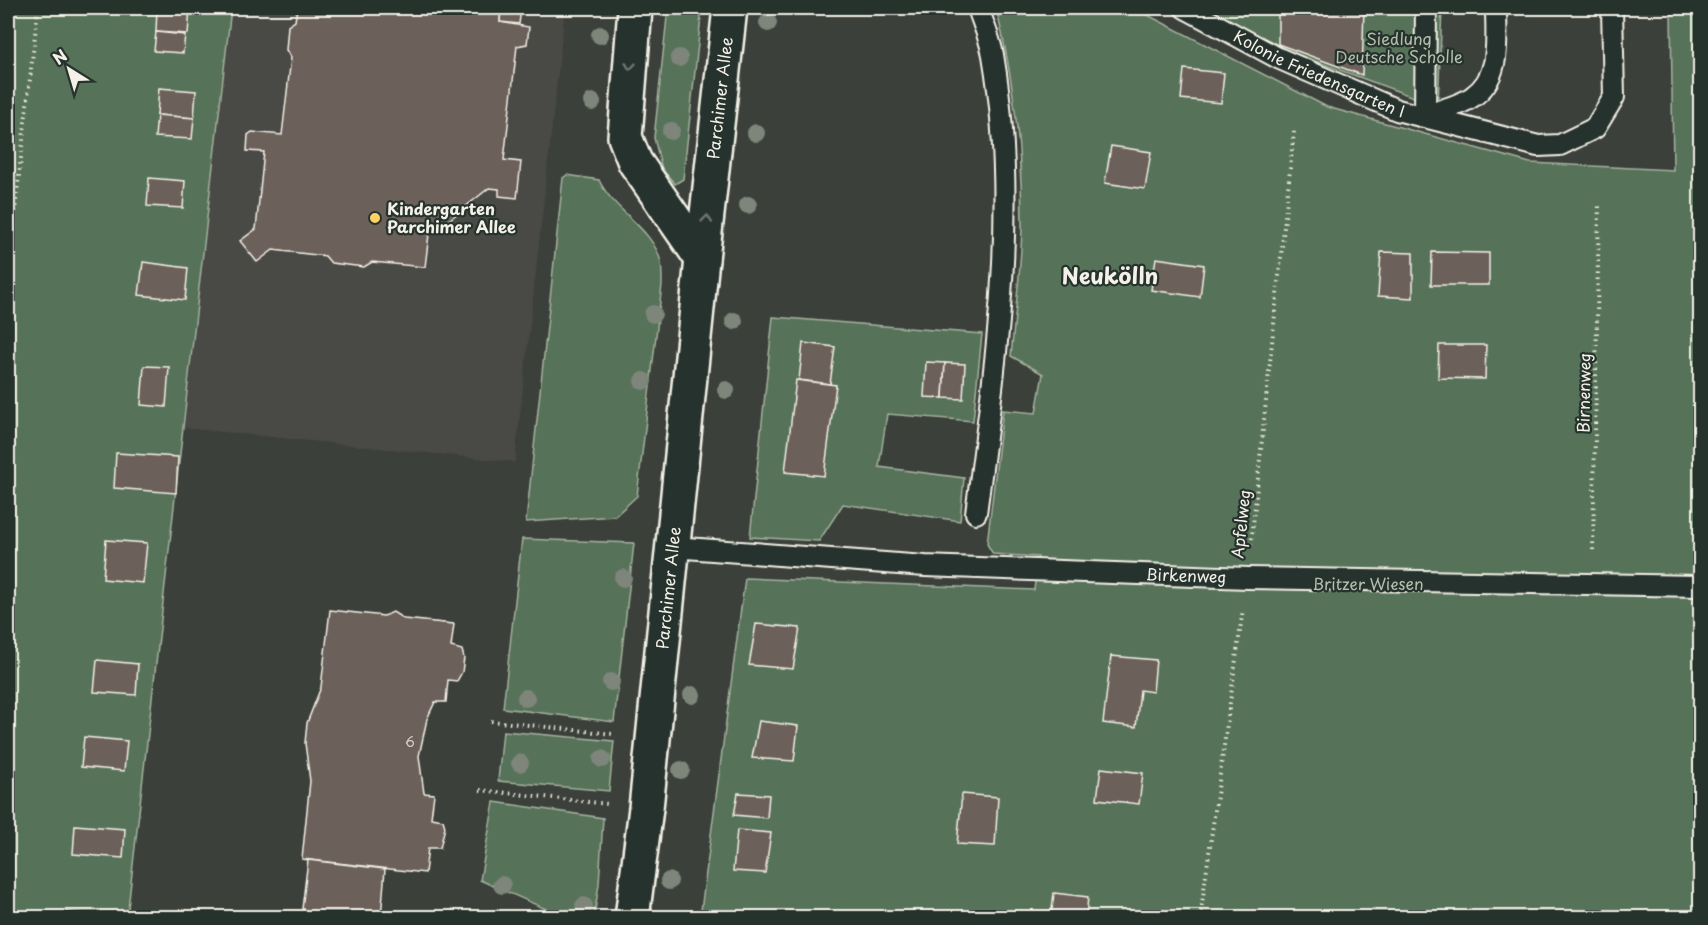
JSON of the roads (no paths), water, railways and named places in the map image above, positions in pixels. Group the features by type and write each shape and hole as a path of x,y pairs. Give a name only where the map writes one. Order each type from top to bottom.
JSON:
{"street":[{"path":"635,8 625,136 634,162 702,259"},
{"name":"Parchimer Allee","path":"632,918 646,808 730,8"}],"lane":[{"path":"976,513 999,328 1005,237 1002,141 993,54 978,8"},
{"name":"Kolonie Friedensgarten I","path":"1185,8 1278,58 1397,110 1538,146 1560,145 1595,128 1614,97 1612,8"},
{"path":"1426,8 1425,116 1472,98 1492,77 1496,49 1497,8"},
{"name":"Birkenweg","path":"673,547 925,566 1248,578 1701,586"}],"place":[{"name":"Kindergarten Parchimer Allee","path":"375,218"}],"district":[{"name":"Neukölln","path":"1110,276"}],"park label":[{"name":"Siedlung Deutsche Scholle","path":"1399,48"},
{"name":"Britzer Wiesen","path":"1368,584"}]}
